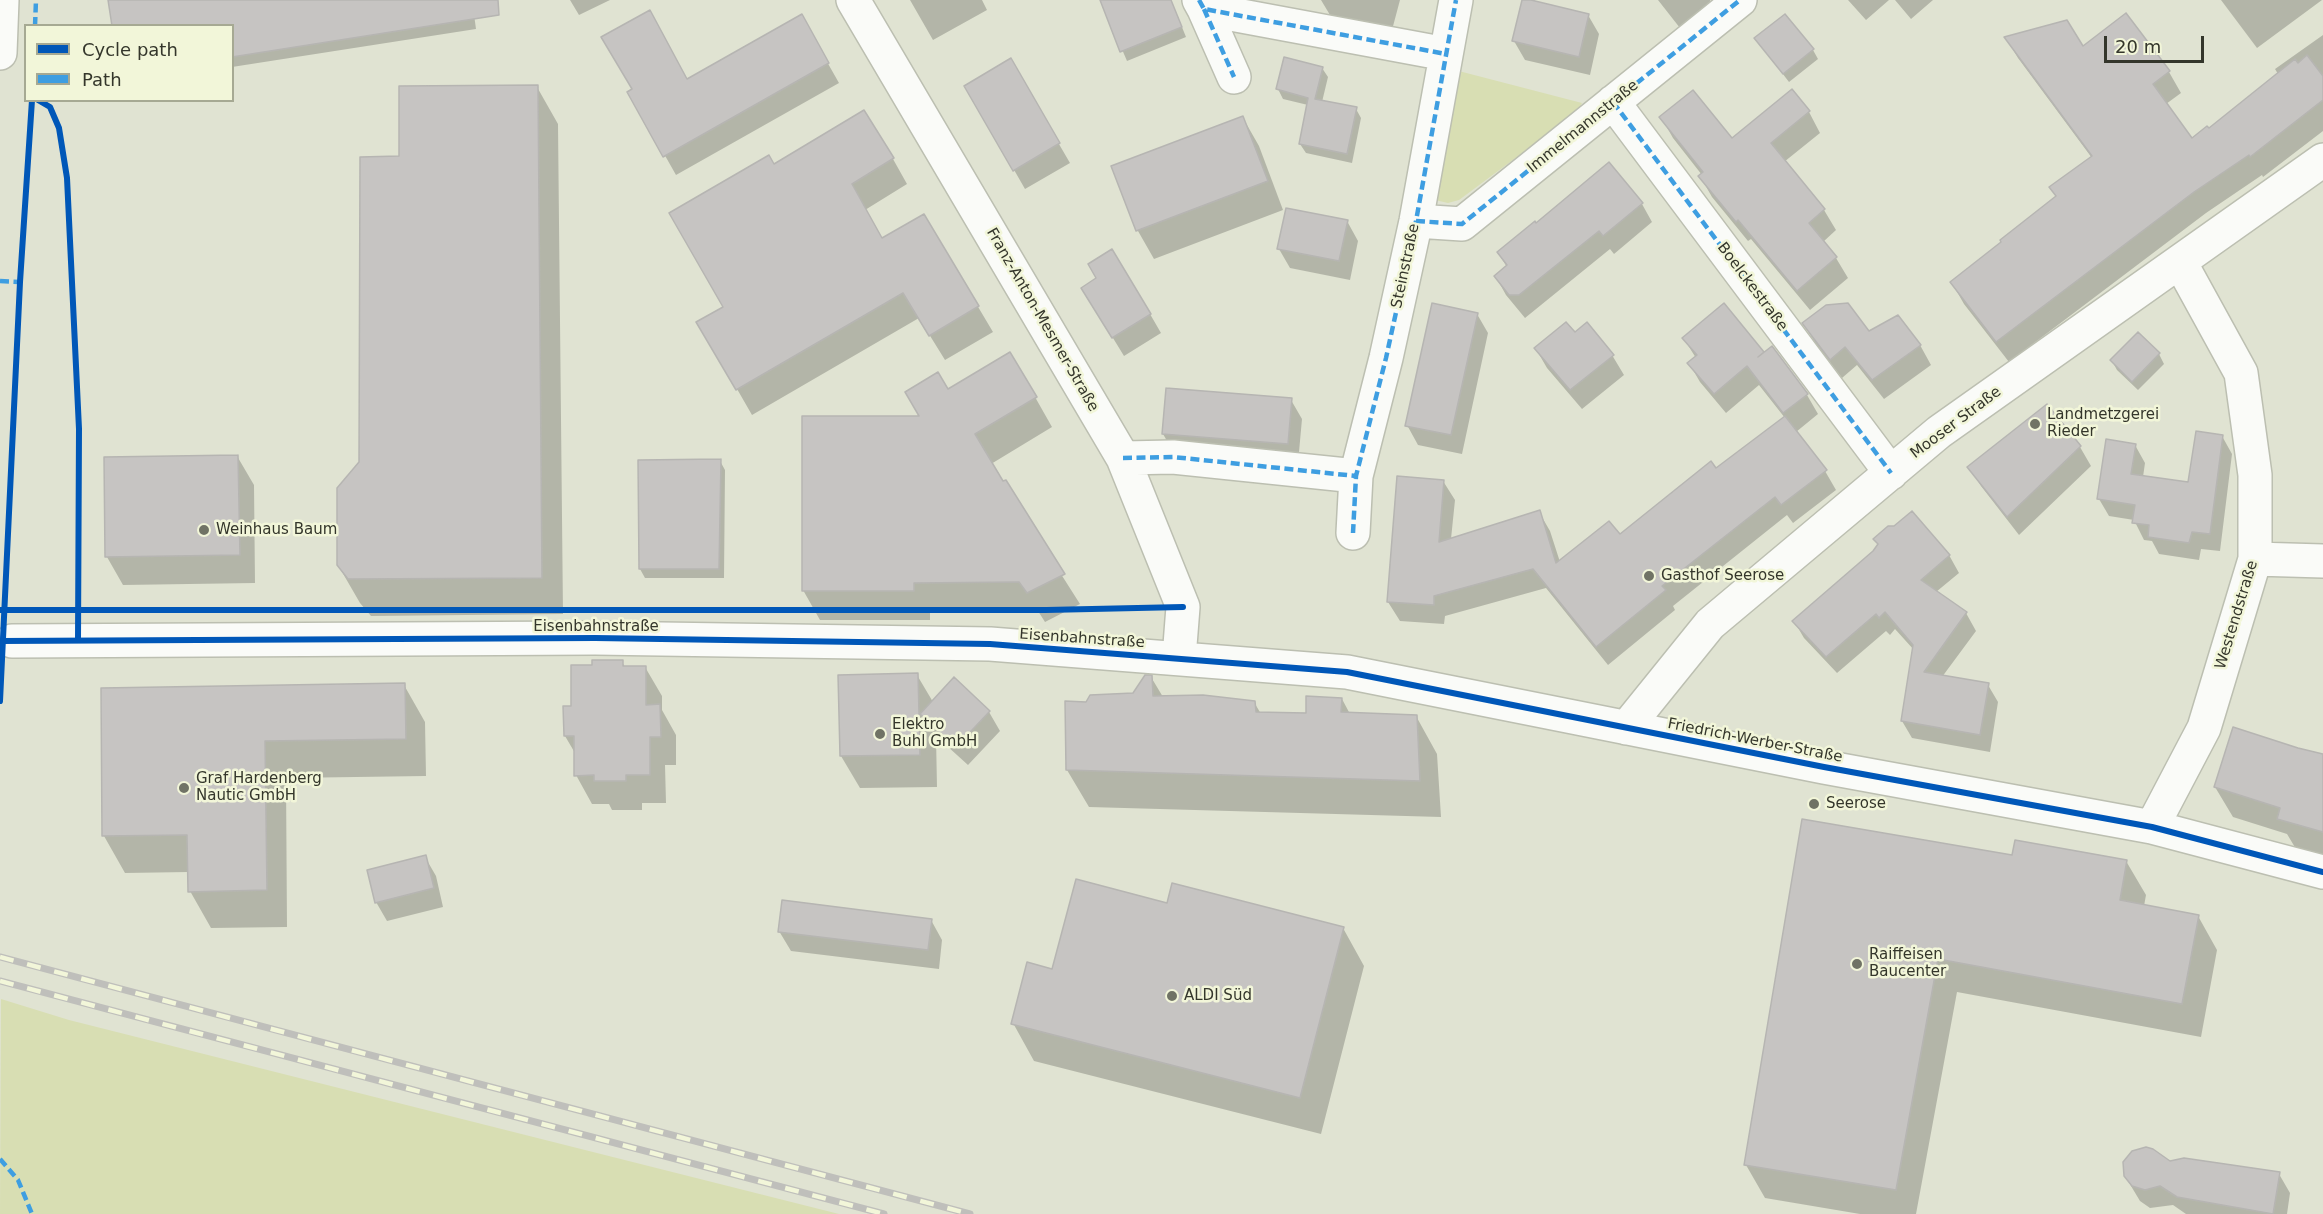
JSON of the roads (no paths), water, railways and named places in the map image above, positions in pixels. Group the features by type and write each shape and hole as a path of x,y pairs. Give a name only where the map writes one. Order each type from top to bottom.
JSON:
{"street":[{"path":"0,53 2,0"},
{"name":"Franz-Anton-Mesmer-Straße","path":"853,0 1123,458 1184,607 1179,658"},
{"name":"Steinstraße","path":"1353,533 1356,476 1386,358 1416,221 1456,0"},
{"name":"Immelmannstraße","path":"1416,221 1462,224 1740,0"},
{"path":"1202,4 1446,54"},
{"path":"1202,4 1234,77"},
{"name":"Boelckestraße","path":"1613,102 1891,473"},
{"name":"Mooser Straße","path":"1626,728 1710,624 1939,432 2323,160"},
{"name":"Westendstraße","path":"2152,827 2204,728 2255,559 2255,475 2241,373 2180,262"},
{"path":"1123,458 1173,457 1356,476"},
{"path":"2255,559 2323,561"},
{"name":"Eisenbahnstraße","path":"12,641 643,639 990,644 1179,658"},
{"name":"Friedrich-Werber-Straße","path":"1179,658 1347,672 1824,767 2152,827 2323,872"}],"railway":[{"path":"0,957 970,1214"},
{"path":"0,981 884,1214"}],"place":[{"name":"Landmetzgerei Rieder","path":"2035,424"},
{"name":"Weinhaus Baum","path":"204,530"},
{"name":"Gasthof Seerose","path":"1649,576"},
{"name":"Elektro Buhl GmbH","path":"880,734"},
{"name":"Graf Hardenberg Nautic GmbH","path":"184,788"},
{"name":"Seerose","path":"1814,804"},
{"name":"Raiffeisen Baucenter","path":"1857,964"},
{"name":"ALDI Süd","path":"1172,996"}]}
